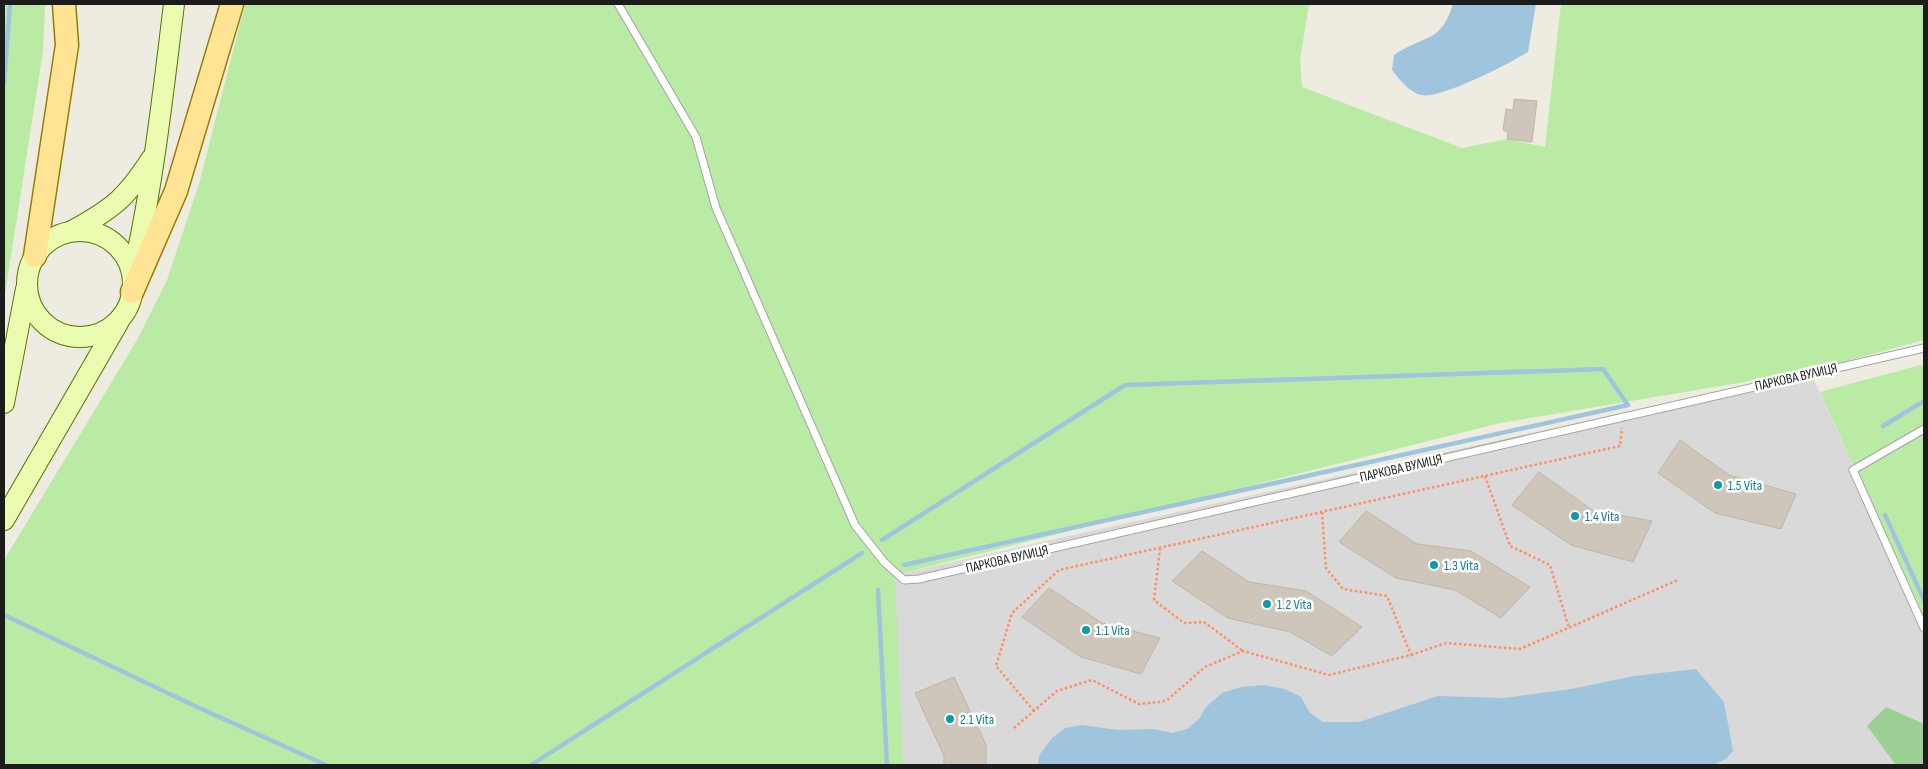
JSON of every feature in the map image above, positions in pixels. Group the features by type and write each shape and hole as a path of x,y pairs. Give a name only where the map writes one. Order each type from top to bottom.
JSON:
{"main road":[{"path":"4,404 29,270 35,256 68,45 64,4"},
{"path":"4,520 122,316 132,285 145,221 156,152 174,4"},
{"path":"132,285 176,191 232,4"},
{"path":"35,256 51,240 71,232 118,203 133,187 156,152"},
{"path":"71,232 86,231 100,234 112,242 122,252 129,264 132,285"},
{"path":"27,285 31,304 42,320 63,334 76,336 101,332 122,316"}],"lane":[{"name":"ПАРКОВА ВУЛИЦЯ","path":"618,4 696,137 716,208 855,526 884,562 904,580 919,579 1924,348"},
{"path":"1924,429 1853,470 1924,628"}],"path":[{"path":"1034,711 996,666 1012,613 1059,570 1620,446 1623,417"},
{"path":"1485,476 1510,546 1550,565 1569,628"},
{"path":"1322,512 1326,568 1342,589 1387,596 1411,655"},
{"path":"1160,548 1154,600 1184,622 1204,622 1243,651 1329,675 1411,655 1446,643 1520,649 1678,580"},
{"path":"1014,728 1057,691 1092,680 1139,704 1166,701 1205,667 1243,651"}],"shaded area":[{"path":"1810,371 1924,622 1924,765 903,765 894,575"}],"green space":[{"path":"4,4 45,4 43,51 4,301"},
{"path":"245,4 1309,4 1300,60 1302,87 1462,148 1507,139 1545,147 1561,4 1922,4 1924,9 1924,340 1810,371 1500,423 895,575 903,765 4,765 4,560 137,340 167,280 199,184"},
{"path":"1924,364 1924,622 1820,392"},
{"path":"1886,707 1924,724 1924,765 1896,765 1867,726"}],"water":[{"path":"1453,4 1536,4 1528,52 1491,72 1458,86 1443,92 1421,95 1405,85 1392,70 1394,55 1437,32 1443,26"},
{"path":"1696,669 1724,702 1733,751 1726,759 1713,765 1037,765 1040,754 1052,738 1065,728 1082,725 1118,730 1153,729 1172,733 1187,729 1200,718 1205,708 1222,693 1241,687 1264,685 1285,689 1301,697 1310,713 1323,722 1359,722 1438,696 1504,698 1571,689 1634,676"}],"building":[{"path":"1514,99 1537,101 1532,142 1507,139 1508,132 1503,130 1506,109 1513,110"},
{"name":"1.5 Vita","path":"1680,440 1729,475 1796,494 1781,529 1715,513 1658,473"},
{"name":"1.4 Vita","path":"1539,472 1592,510 1652,521 1633,562 1571,545 1512,505"},
{"name":"1.3 Vita","path":"1366,511 1417,544 1471,551 1530,587 1501,618 1455,590 1396,578 1339,542"},
{"name":"1.2 Vita","path":"1202,551 1249,582 1306,591 1362,627 1332,656 1290,632 1228,618 1172,581"},
{"name":"1.1 Vita","path":"1049,588 1102,623 1160,638 1141,674 1081,657 1022,617"},
{"name":"2.1 Vita","path":"954,677 986,745 986,765 944,765 944,756 915,693"}],"waterway":[{"path":"4,84 10,4"},
{"path":"882,540 1125,385 1603,369 1628,405 904,565"},
{"path":"1883,426 1924,401"},
{"path":"1885,515 1924,600"},
{"path":"531,765 862,553"},
{"path":"878,590 887,765"},
{"path":"4,615 197,707 326,765"}],"place":[{"name":"1.5 Vita","path":"1718,485"},
{"name":"1.4 Vita","path":"1575,516"},
{"name":"1.3 Vita","path":"1434,565"},
{"name":"1.2 Vita","path":"1267,604"},
{"name":"1.1 Vita","path":"1086,630"},
{"name":"2.1 Vita","path":"950,719"}]}
